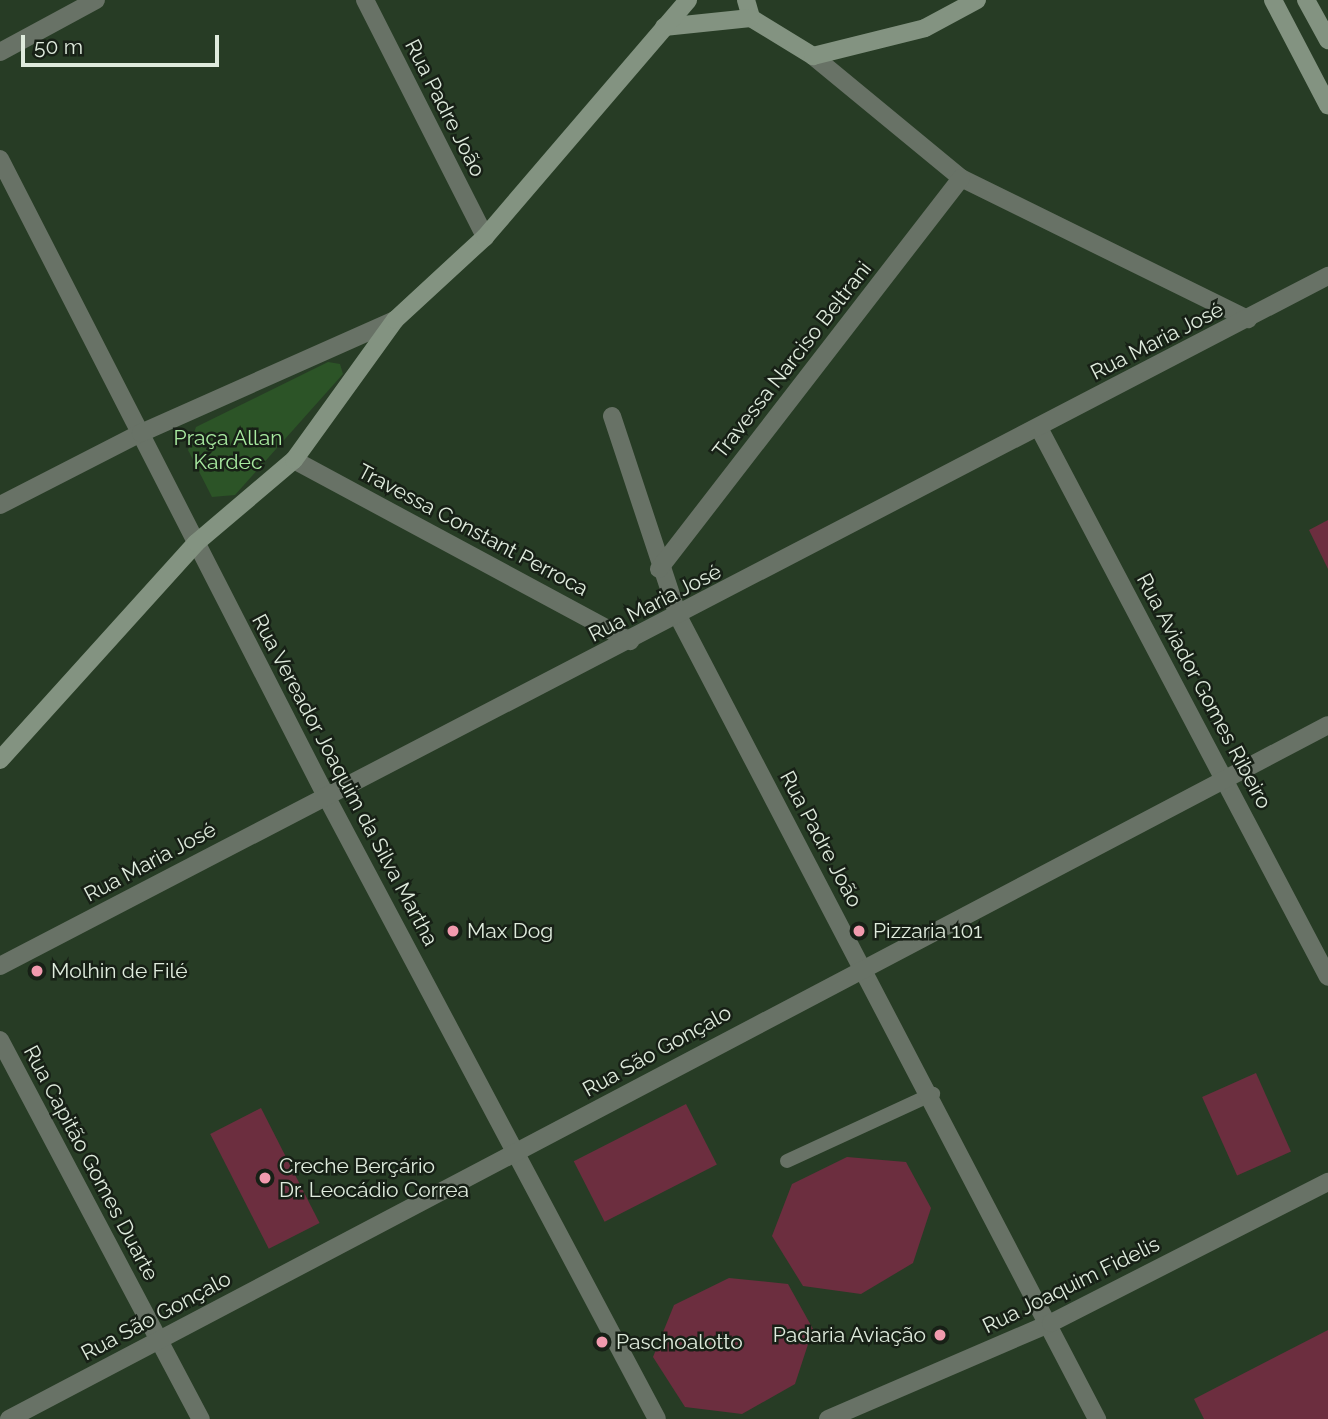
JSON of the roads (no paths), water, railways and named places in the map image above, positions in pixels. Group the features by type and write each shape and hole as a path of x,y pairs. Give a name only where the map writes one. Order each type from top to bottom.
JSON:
{"street":[{"path":"0,52 96,0"},
{"name":"Rua Padre João","path":"365,0 485,237"},
{"path":"0,760 196,543 294,460 395,320 485,237 688,0"},
{"path":"746,0 751,18"},
{"path":"813,56 925,28 977,0"},
{"path":"1273,0 1328,105"},
{"path":"1307,0 1328,40"},
{"path":"664,27 751,18 813,56 961,178 1248,319"},
{"name":"Rua Vereador Joaquim da Silva Martha","path":"0,159 326,796 657,1419"},
{"name":"Travessa Narciso Beltrani","path":"659,569 961,178"},
{"name":"Rua Maria José","path":"0,966 326,796 678,618 1328,276"},
{"path":"0,505 141,433 395,320"},
{"name":"Rua Padre João","path":"612,416 659,569 678,618 861,965 933,1094 1097,1419"},
{"name":"Rua Aviador Gomes Ribeiro","path":"1039,428 1328,977"},
{"name":"Travessa Constant Perroca","path":"294,460 630,641"},
{"name":"Rua São Gonçalo","path":"9,1419 516,1154 861,965 1328,724"},
{"name":"Rua Capitão Gomes Duarte","path":"0,1040 201,1419"},
{"name":"Rua Joaquim Fidelis","path":"828,1419 1051,1324 1328,1182"}],"lane":[{"path":"787,1161 933,1094"}],"place":[{"name":"Max Dog","path":"453,931"},
{"name":"Pizzaria 101","path":"859,931"},
{"name":"Molhin de Filé","path":"37,971"},
{"name":"Creche Berçário Dr. Leocádio Correa","path":"265,1178"},
{"name":"Padaria Aviação","path":"940,1335"},
{"name":"Paschoalotto","path":"602,1342"}],"park label":[{"name":"Praça Allan Kardec","path":"228,450"}]}
